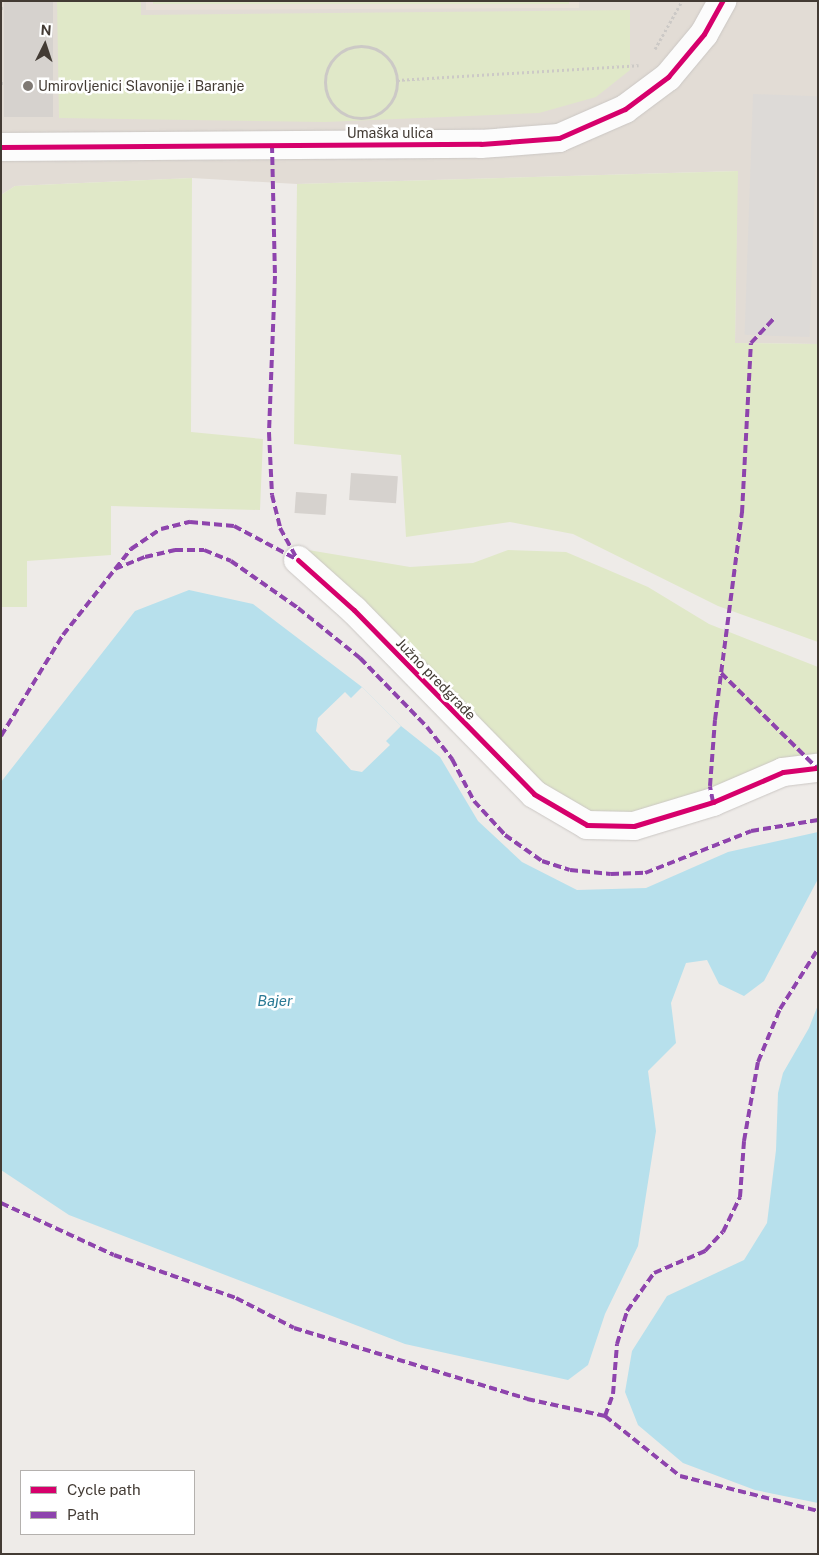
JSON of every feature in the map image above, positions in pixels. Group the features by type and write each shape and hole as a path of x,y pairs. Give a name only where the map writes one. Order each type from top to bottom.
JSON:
{"street":[{"name":"Umaška ulica","path":"1,147 481,144 559,138 625,109 668,77 704,34 722,1"},
{"name":"Južno predgrađe","path":"298,560 354,610 534,794 587,825 634,826 714,802 783,772 818,768"}],"path":[{"path":"650,57 682,1"},
{"path":"358,45 375,49 389,58 397,80 390,103 370,117 346,114 328,97 325,85 330,63 347,48 358,45"},
{"path":"397,80 646,65 638,71"}],"shaded area":[{"path":"1,1 818,1 818,344 735,343 737,171 297,184 192,178 15,186 1,195"},
{"path":"146,1 579,1 579,8 146,10"},
{"path":"753,94 818,96 810,337 745,335"}],"green space":[{"path":"57,1 141,1 141,15 630,10 630,70 596,97 539,113 325,122 59,118"},
{"path":"153,1 569,1 569,4 153,4"},
{"path":"738,171 735,343 818,344 818,642 718,606 573,534 510,522 406,537 401,455 294,444 297,184"},
{"path":"192,178 191,432 263,439 260,510 111,506 111,555 27,561 27,607 1,607 1,195 15,186"},
{"path":"296,548 410,567 473,563 508,550 566,552 648,587 709,624 818,667 818,760 632,817 587,816 539,783"}],"water":[{"name":"Bajer","path":"189,590 253,604 362,687 401,726 440,757 478,821 522,862 577,890 646,888 728,852 818,832 818,879 764,981 744,996 719,984 707,960 686,963 671,1003 676,1043 648,1071 656,1131 638,1246 605,1314 588,1365 568,1380 405,1344 69,1215 1,1170 1,782 135,611"},
{"path":"818,1005 818,1503 755,1490 683,1463 638,1425 625,1392 632,1351 667,1296 744,1260 767,1223 776,1150 778,1093 783,1073 809,1028"}],"pier":[{"path":"362,687 401,726 386,741 390,745 362,772 351,770 316,731 318,718 345,692 351,698"}],"building":[{"path":"4,1 53,1 53,117 4,117"},
{"path":"351,473 398,476 396,503 349,500"},
{"path":"296,492 327,494 325,515 295,513"}],"marked path":[{"path":"272,145 275,276 269,433 272,495 280,528 298,560"},
{"path":"713,802 710,786 715,720 742,513 751,343 773,319"},
{"path":"1,736 63,635 131,549 161,529 190,522 234,526 298,560"},
{"path":"115,569 145,557 175,550 204,550 231,561 298,608 360,658 427,727 452,759 474,801 505,835 542,861 570,870 611,874 645,873 751,831 818,820"},
{"path":"721,673 817,768"},
{"path":"1,1203 114,1255 236,1298 294,1328 527,1399 605,1416 613,1394 617,1344 627,1311 654,1273 705,1251 723,1232 740,1197 744,1141 758,1062 780,1009 818,949"},
{"path":"605,1416 680,1476 818,1511"}],"cycle path":[{"path":"1,147 481,144 559,138 625,109 668,77 704,34 722,1"},
{"path":"298,560 354,610 534,794 587,825 634,826 713,802 783,772 818,768"}],"place":[{"name":"Umirovljenici Slavonije i Baranje","path":"28,86"}]}
